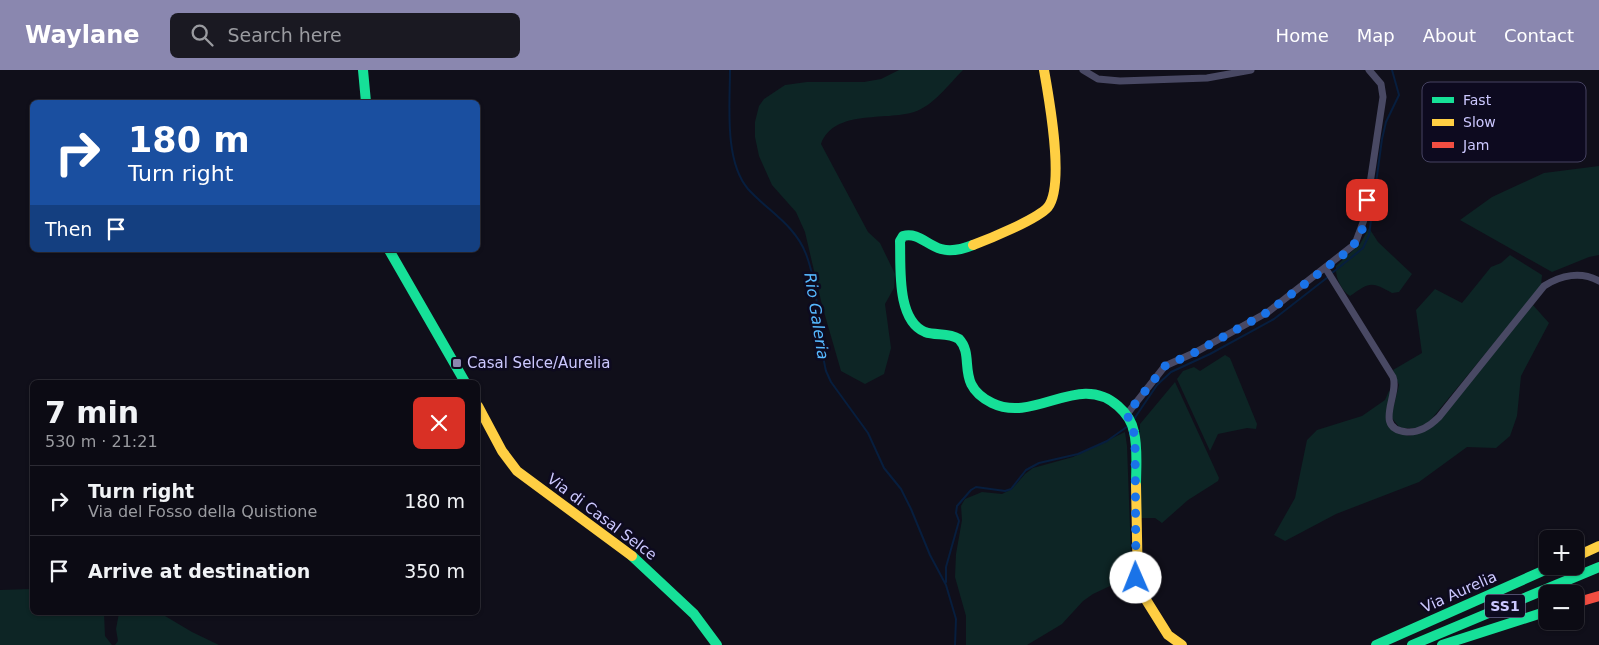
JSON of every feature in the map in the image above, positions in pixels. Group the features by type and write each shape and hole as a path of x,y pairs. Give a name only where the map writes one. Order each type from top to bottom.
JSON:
{"main road":[{"path":"363,70 366,100"},
{"path":"1044,70 1051,117 1056,184 1051,203 1034,217 987,239 960,249 940,250 912,235 903,236 900,241 904,303 911,320 922,330 952,335 962,342 970,381 983,396 997,406 1016,408 1094,393 1107,396 1130,419 1135,436 1138,587 1168,635 1182,645"},
{"path":"391,252 464,380"},
{"name":"Via di Casal Selce","path":"480,410 502,451 517,471 640,562 694,614 717,645"},
{"path":"1584,553 1599,546"},
{"name":"Via Aurelia","path":"1412,645 1599,568"},
{"name":"Via Aurelia","path":"1376,645 1539,573"},
{"path":"1578,585 1599,576"},
{"path":"1584,600 1599,596"},
{"name":"SS1","path":"1434,645 1539,602"},
{"path":"1442,645 1539,614"}],"street":[{"path":"1083,70 1098,79 1120,81 1207,78 1251,70"},
{"path":"1130,419 1165,366 1260,318 1329,274 1355,244 1365,216 1383,93 1379,81 1369,70"},
{"path":"1329,274 1394,377 1396,387 1389,412 1389,420 1395,427 1408,432 1424,428 1439,418 1544,286 1570,276 1587,276 1599,281"}],"green space":[{"path":"899,70 963,70 940,94 921,109 902,115 848,121 828,133 821,144 868,232 880,243 895,274 894,288 885,304 891,348 884,374 865,384 841,371 822,305 805,232 796,212 772,185 759,156 755,137 755,122 759,106 764,99 785,85 807,82 864,82 881,79"},
{"path":"1599,166 1599,255 1589,257 1552,272 1460,220 1492,197 1544,173"},
{"path":"1369,228 1378,242 1412,274 1399,292 1392,293 1379,286 1371,285 1362,288 1350,296 1339,283 1336,266 1360,244"},
{"path":"1510,255 1542,275 1541,286 1429,422 1417,428 1400,428 1391,417 1399,385 1393,370 1422,353 1416,310 1435,289 1462,303 1491,267 1501,263"},
{"path":"1532,304 1549,323 1521,376 1517,416 1510,436 1496,448 1467,447 1419,482 1336,514 1285,541 1274,535 1295,498 1307,440 1317,430 1362,416 1385,400 1389,391 1392,393 1388,414 1397,432 1409,436 1431,428"},
{"path":"1225,355 1230,358 1257,424 1256,429 1247,428 1218,434 1210,451 1177,379 1183,371 1194,367 1200,371"},
{"path":"1175,382 1219,478 1218,481 1188,500 1162,523 1155,518 1139,518 1140,424"},
{"path":"1125,432 1131,554 1127,578 1093,594 1083,601 1062,624 1027,645 966,645 966,616 955,577 956,554 962,520 961,506 965,499 982,492 1002,494 1012,489 1033,468 1073,457"},
{"path":"30,589 30,615 104,615 105,636 112,645 0,645 0,590"},
{"path":"119,615 163,615 219,645 115,645 118,641 116,629"}],"waterway":[{"name":"Rio Galeria","path":"730,70 730,132 735,163 740,177 748,189 788,226 806,254 814,283 826,371 831,382 868,433 884,468 901,489 911,509 930,555 946,585 956,619 955,645"},
{"path":"1332,273 1363,248 1369,235 1382,139 1386,122 1399,95 1392,70"},
{"path":"1134,419 1157,385 1171,372 1210,354 1274,319 1328,277"},
{"path":"946,582 946,567 959,521 956,513 957,506 971,490 976,487 1005,491 1011,489 1026,470 1039,463 1078,454 1107,441 1128,426"}],"traffic: fast":[{"path":"363,70 366,100"},
{"path":"973,245 957,250 945,250 918,237 903,236 900,241 901,278 902,291 909,316 916,326 925,332 959,339 964,346 969,379 973,388 980,396 992,403 1008,408 1024,407 1072,395 1088,394 1103,397 1118,406 1124,411 1132,424 1134,432 1136,485"},
{"path":"390,252 464,380"},
{"path":"632,556 694,614 717,645"},
{"path":"1412,645 1599,567"},
{"path":"1376,645 1539,573"},
{"path":"1442,645 1539,614"}],"traffic: slow":[{"path":"973,245 1013,228 1043,212 1048,207 1053,196 1056,161 1044,70"},
{"path":"480,410 502,451 517,471 632,556"},
{"path":"1136,485 1138,587 1168,635 1182,645"},
{"path":"1584,553 1599,546"}],"traffic: jam":[{"path":"1584,600 1599,596"}],"place":[{"name":"Casal Selce/Aurelia","path":"457,363"}],"route":[{"path":"1136,578 1135,436 1133,425 1127,414 1165,366 1196,352 1268,312 1352,248 1362,230 1367,200"}]}
